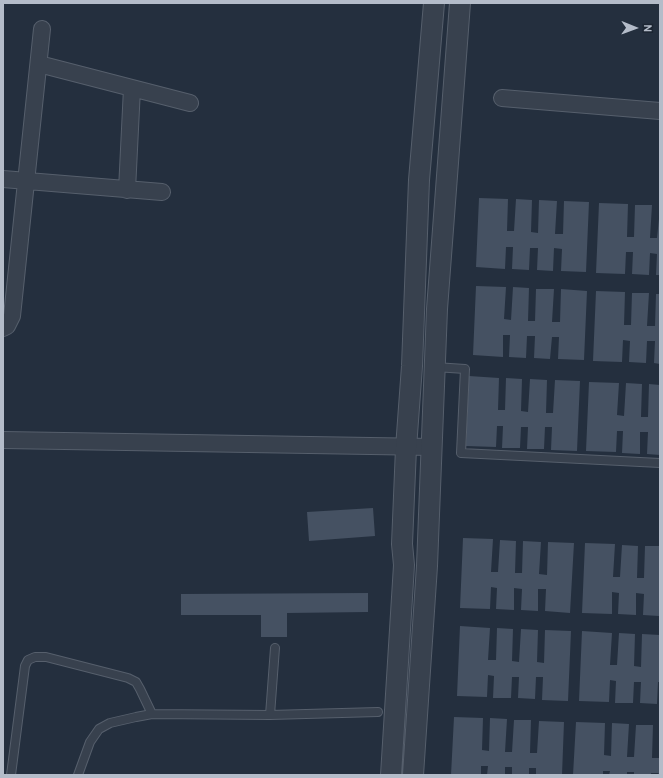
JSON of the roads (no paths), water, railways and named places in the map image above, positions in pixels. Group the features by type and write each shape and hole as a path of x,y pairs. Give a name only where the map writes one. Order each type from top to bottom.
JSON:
{"street":[{"path":"391,775 404,565 402,544 406,448 412,366 419,180 434,3"},
{"path":"413,775 423,628 438,301 460,3"},
{"path":"3,328 7,326 12,316 42,29"},
{"path":"38,64 190,103"},
{"path":"127,190 132,88"},
{"path":"502,98 660,110"},
{"path":"3,179 162,192"},
{"path":"412,366 435,367"},
{"path":"3,440 406,448 432,447"},
{"path":"400,627 423,628"}],"lane":[{"path":"435,367 465,369 461,453 660,463"},
{"path":"270,715 275,648"},
{"path":"12,775 24,666 28,660 35,657 46,657 128,678 136,682 152,714"},
{"path":"78,775 90,742 99,729 110,723 152,714 270,715 378,712"}]}
